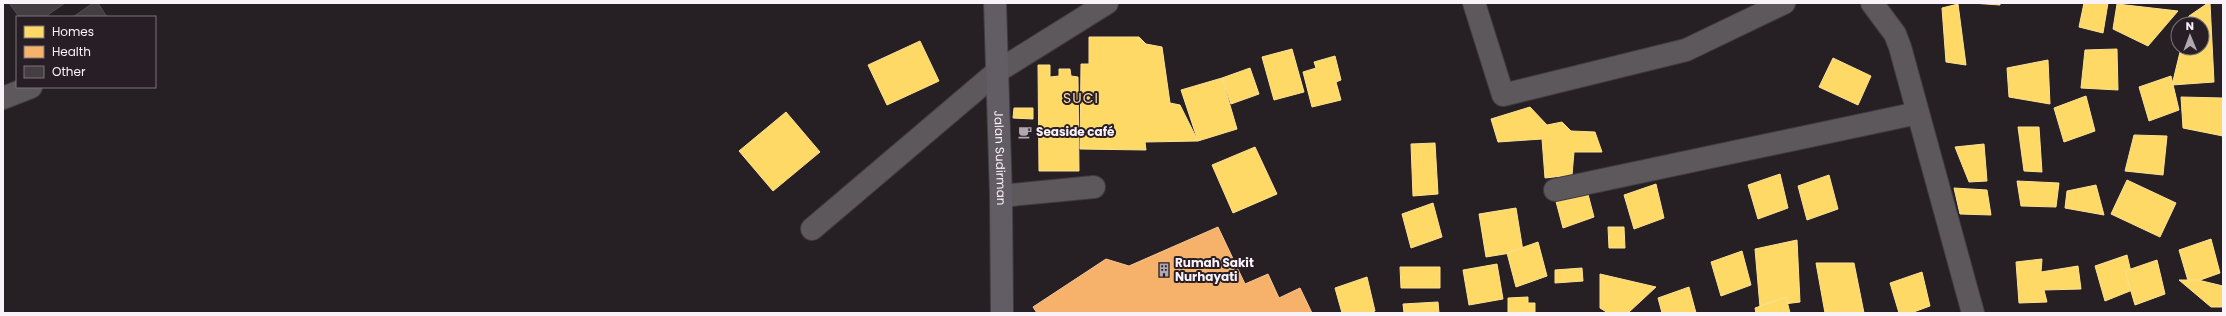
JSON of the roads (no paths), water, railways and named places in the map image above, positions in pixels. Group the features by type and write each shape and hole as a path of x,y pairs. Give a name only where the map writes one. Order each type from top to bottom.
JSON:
{"main road":[{"name":"Jalan Sudirman","path":"995,3 1001,196 1002,313"}],"street":[{"path":"812,229 998,71 1108,3"},
{"path":"1474,3 1503,95 1686,50 1784,3"},
{"path":"1872,3 1895,34 1973,313"},
{"path":"3,98 28,88"},
{"path":"1555,190 1918,114"},
{"path":"1001,196 1094,187"}],"place":[{"name":"Seaside café","path":"1025,132"},
{"name":"Rumah Sakit Nurhayati","path":"1164,270"}],"district":[{"name":"SUCI","path":"1081,98"}]}
